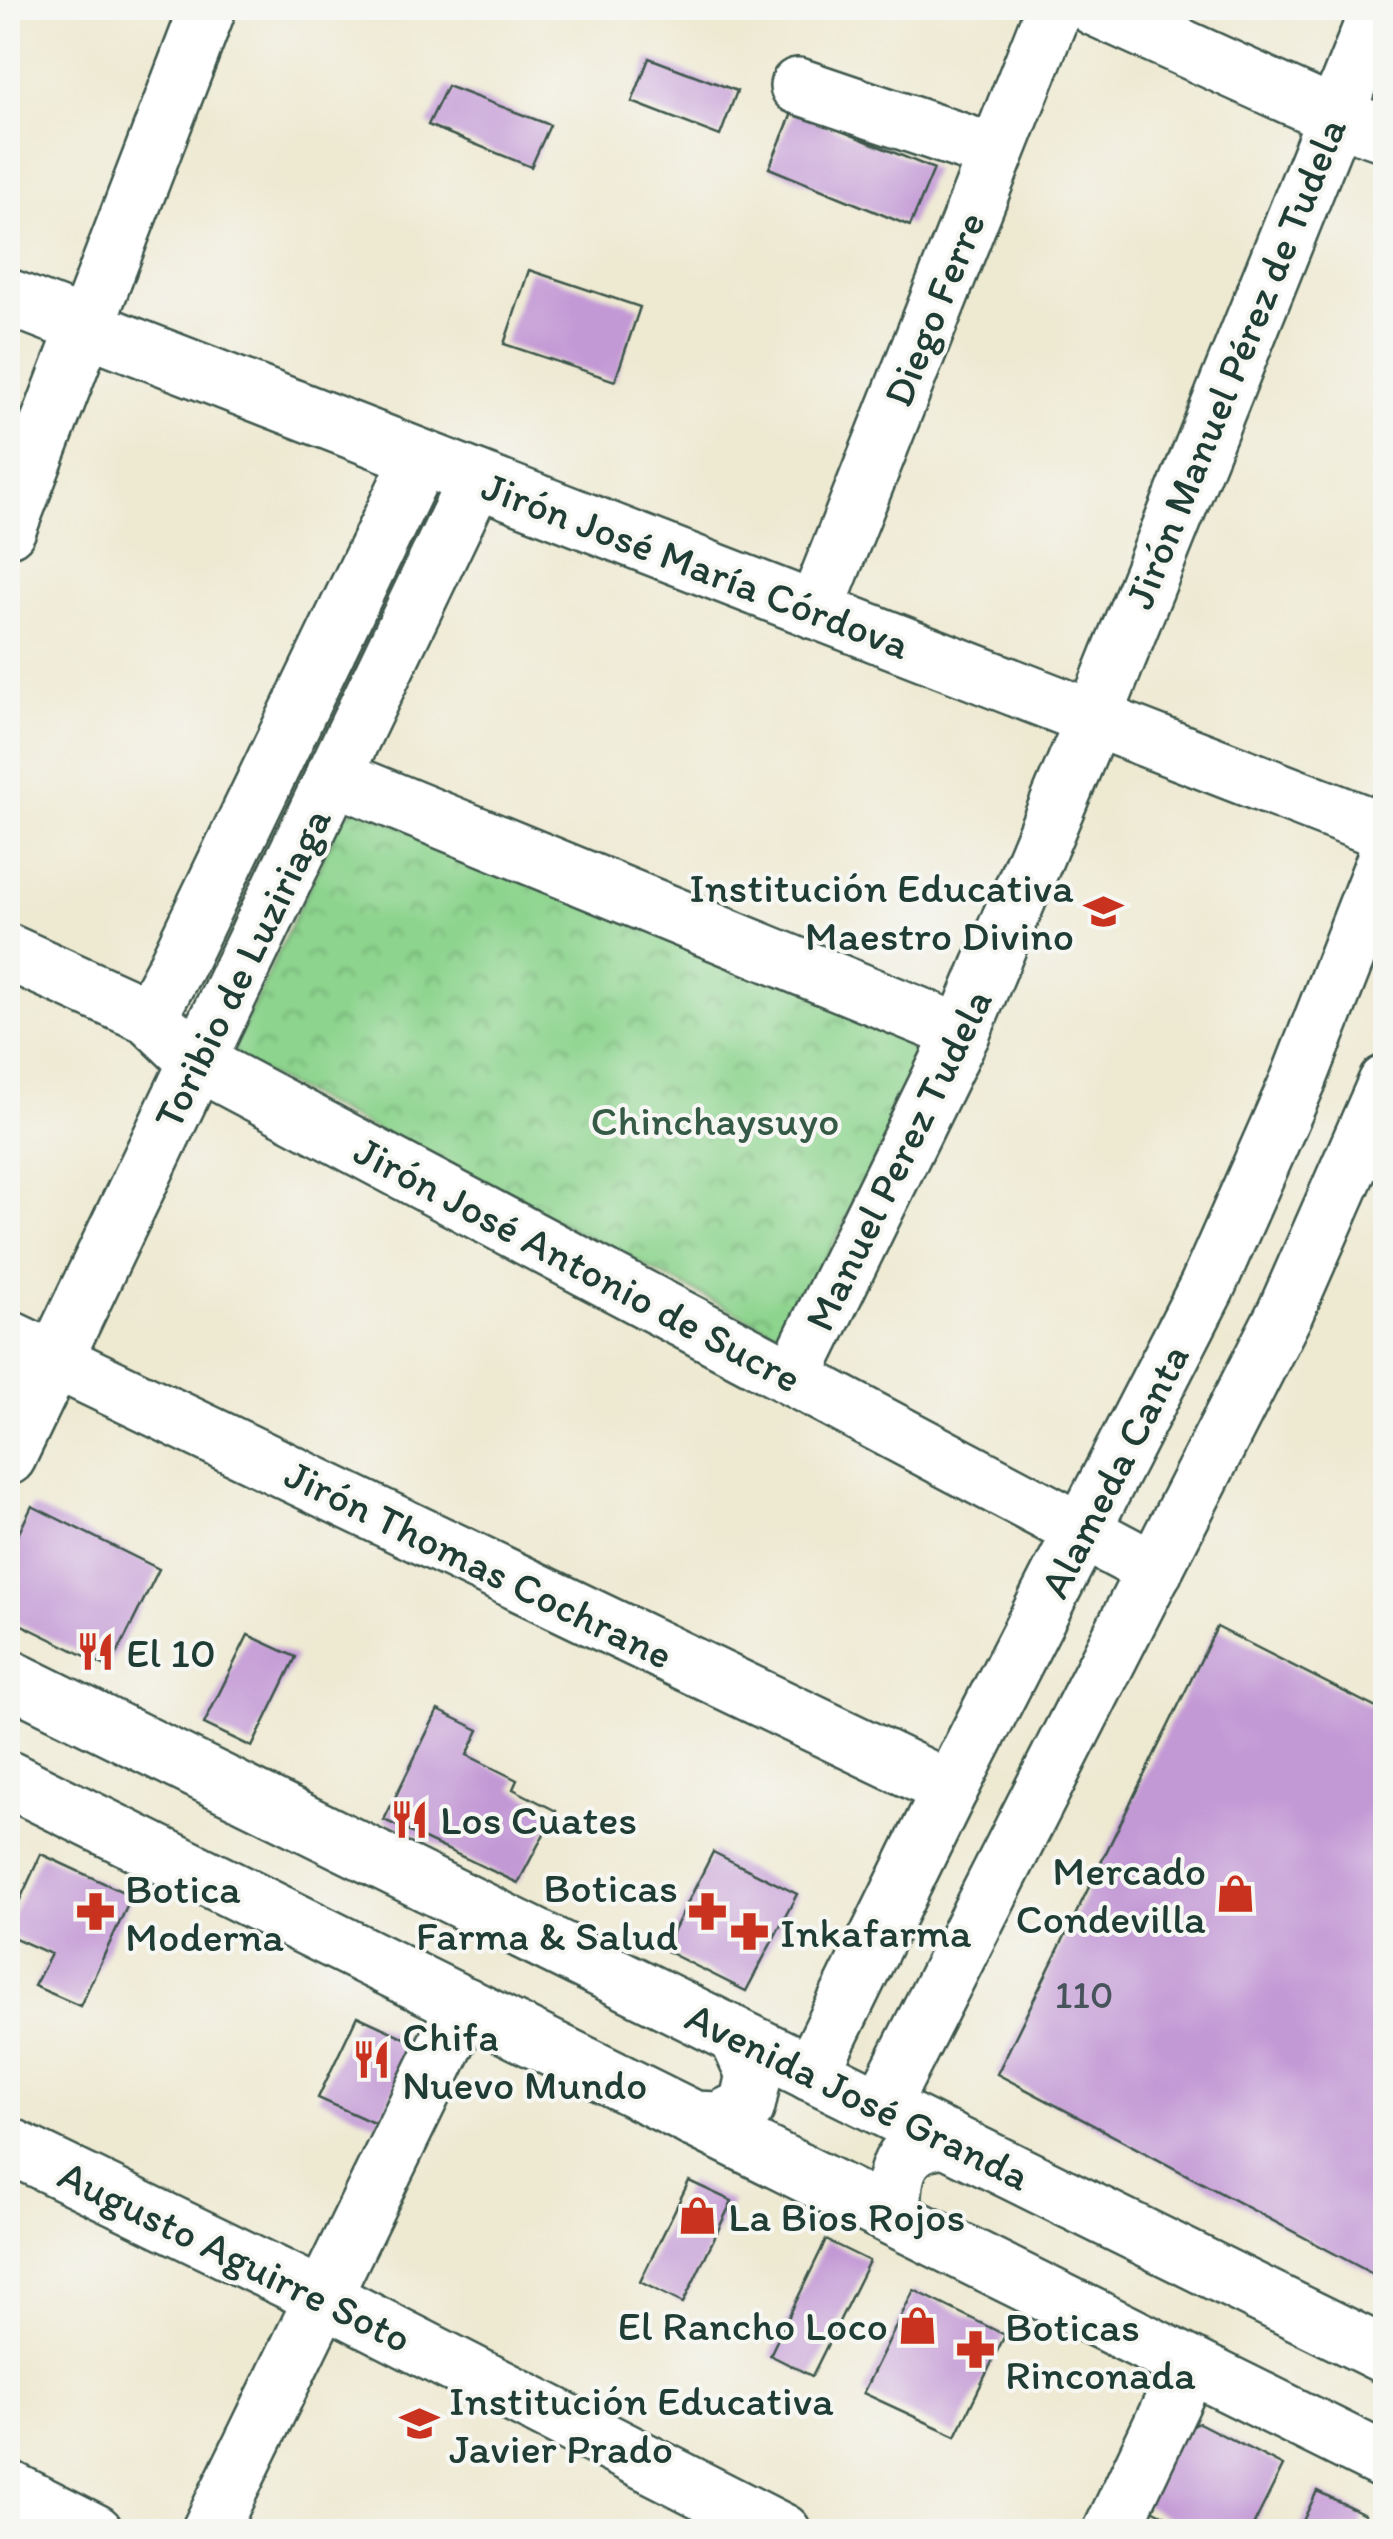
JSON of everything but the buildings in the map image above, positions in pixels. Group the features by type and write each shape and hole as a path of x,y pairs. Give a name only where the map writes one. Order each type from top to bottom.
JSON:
{"street":[{"path":"8,529 208,8"},
{"name":"Diego Ferre","path":"815,611 1054,8"},
{"path":"1095,8 1334,116 1386,134"},
{"name":"Jirón Manuel Pérez de Tudela","path":"1093,720 1379,8"},
{"path":"798,86 996,153"},
{"name":"Jirón José María Córdova","path":"8,297 1386,832"},
{"name":"Toribio de Luziriaga","path":"149,1016 185,949 420,458"},
{"name":"Toribio de Luziriaga","path":"8,1457 30,1349 197,1062 476,479"},
{"name":"Manuel Perez Tudela","path":"793,1378 962,1033 1093,720"},
{"path":"333,776 962,1033"},
{"name":"Alameda Canta","path":"811,2073 950,1789 1215,1270 1298,1081 1386,856"},
{"name":"Jirón José Antonio de Sucre","path":"8,952 149,1016 197,1062 1155,1570"},
{"name":"Alameda Canta","path":"881,2108 1284,1313 1386,1083"},
{"name":"Jirón Thomas Cochrane","path":"30,1349 950,1789"},
{"name":"Avenida José Granda","path":"8,1676 1385,2356"},
{"path":"8,1779 1386,2462"},
{"path":"209,2532 465,2005"},
{"path":"693,2118 720,2120 747,2106 754,2074 738,2039"},
{"path":"894,2218 893,2188 898,2168 911,2151 927,2140 947,2139"},
{"name":"Augusto Aguirre Soto","path":"8,2145 324,2298 783,2532"},
{"path":"1110,2532 1189,2367"},
{"path":"8,2488 95,2532"}],"green space":[{"name":"Chinchaysuyo","path":"357,808 936,1040 791,1329 783,1336 237,1060 234,1046 342,817"}],"place":[{"name":"Institución Educativa Maestro Divino","path":"1104,911"},
{"name":"El 10","path":"96,1652"},
{"name":"Los Cuates","path":"410,1819"},
{"name":"Mercado Condevilla","path":"1236,1894"},
{"name":"Boticas Farma & Salud","path":"708,1911"},
{"name":"Botica Moderna","path":"95,1912"},
{"name":"Inkafarma","path":"750,1932"},
{"name":"Chifa Nuevo Mundo","path":"372,2060"},
{"name":"La Bios Rojos","path":"698,2216"},
{"name":"El Rancho Loco","path":"918,2325"},
{"name":"Boticas Rinconada","path":"975,2350"},
{"name":"Institución Educativa Javier Prado","path":"419,2424"}]}
